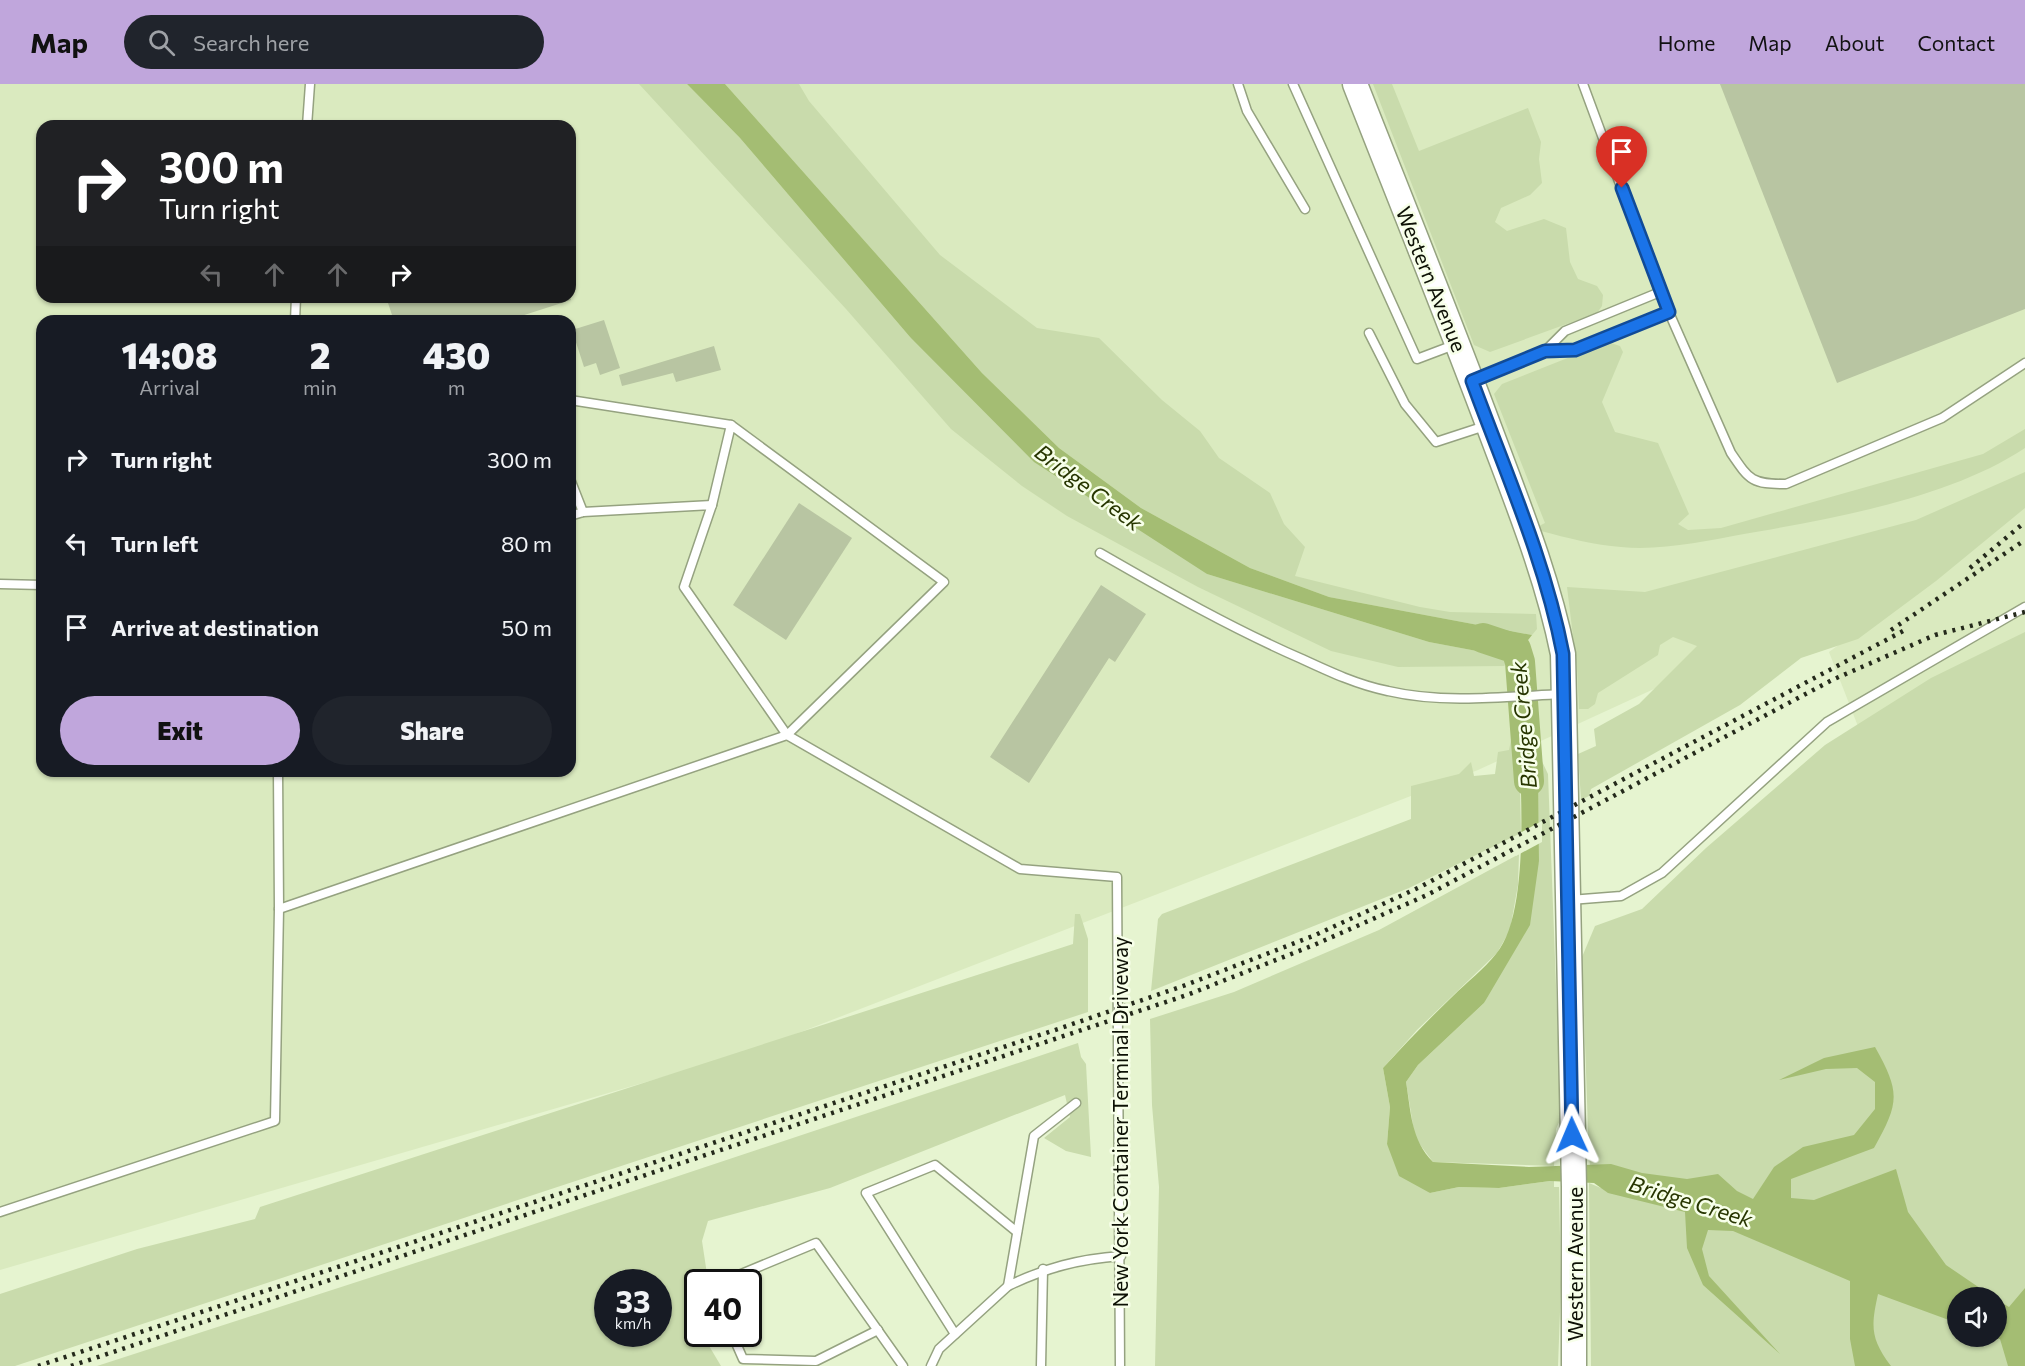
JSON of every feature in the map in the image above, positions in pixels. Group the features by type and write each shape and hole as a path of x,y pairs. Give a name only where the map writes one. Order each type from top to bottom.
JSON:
{"street":[{"name":"Western Avenue","path":"1355,84 1472,381 1527,528 1556,617 1563,654 1574,1187 1574,1366"}],"lane":[{"path":"307,120 310,84"},
{"path":"1238,84 1247,111 1305,209"},
{"path":"1293,84 1417,359 1457,344"},
{"path":"1583,84 1660,292 1731,453 1745,474 1760,484 1786,484 1942,418 2025,363"},
{"path":"1545,351 1565,331 1660,292"},
{"path":"1472,381 1545,351 1575,350 1669,312"},
{"path":"1369,333 1405,404 1436,442 1489,425"},
{"path":"279,909 787,735 944,582 731,424 576,401"},
{"path":"731,424 712,505 684,586 787,735"},
{"path":"576,493 584,512"},
{"path":"576,514 712,505"},
{"path":"1100,553 1218,619 1347,679 1389,692 1421,697 1564,694"},
{"path":"0,584 36,585"},
{"path":"1568,900 1621,896 1662,873 1827,722 2025,607"},
{"name":"New York Container Terminal Driveway","path":"787,735 1020,869 1118,877 1120,1366"},
{"path":"0,1212 276,1121 278,777"},
{"path":"1008,1287 1034,1136 1076,1103"},
{"path":"956,1334 866,1193 935,1165 1017,1232"},
{"path":"753,1269 816,1242 903,1366"},
{"path":"931,1366 939,1349 1008,1287 1043,1269 1082,1259 1120,1256"},
{"path":"1041,1366 1043,1269"},
{"path":"738,1347 743,1359 816,1361 878,1330"}],"shaded area":[{"path":"0,84 2025,84 2025,483 1802,621 1478,770 749,1052 0,1270"},
{"path":"639,84 687,84 740,138 910,337 1207,574 1429,642 1514,658 1504,666 1398,667 1331,651 1198,587 1067,516 1022,486 951,429 846,309"},
{"path":"725,84 799,84 809,101 940,255 1037,328 1099,338 1162,400 1200,431 1219,458 1270,493 1284,524 1305,547 1295,576 1420,607 1450,612 1536,614 1537,629 1532,635 1329,597 1250,568 1141,508 1059,448 982,373"},
{"path":"1373,84 1392,84 1419,151 1528,108 1541,142 1539,159 1542,183 1530,195 1501,208 1495,222 1507,231 1544,219 1566,228 1570,262 1578,279 1597,286 1603,295 1602,306 1597,313 1490,352 1474,345"},
{"path":"1608,342 1620,346 1623,352 1602,402 1615,432 1658,443 1689,514 1678,524 1688,530 1721,528 1983,454 2025,429 2025,448 1962,480 1889,504 1814,521 1699,542 1651,548 1621,547 1571,539 1541,531 1539,526 1545,523 1494,394 1502,384"},
{"path":"2025,472 2025,508 1936,581 1858,639 1801,658 1740,705 1591,789 1589,796 1581,800 1578,754 1596,746 1594,729 1639,704 1697,646 1673,637 1660,645 1658,655 1598,693 1595,704 1588,709 1579,709 1577,669 1567,587 1645,592 1916,520"},
{"path":"2025,503 2025,673 1868,752 1829,652 1953,562"},
{"path":"2025,632 2025,1366 1591,1366 1589,1183 1601,1188 1600,1165 1590,1165 1589,1158 1582,957 1595,926 1642,909 1706,848 1825,745 1931,678"},
{"path":"1514,725 1519,730 1521,833 1409,888 1151,991 1158,919 1162,914 1411,819 1411,786 1459,774 1471,762 1474,776 1495,774 1498,752 1509,750"},
{"path":"1538,753 1548,774 1561,1118 1556,1129 1554,1166 1433,1162 1415,1138 1406,1082 1418,1065 1484,1003 1539,861"},
{"path":"1519,854 1518,885 1510,930 1497,953 1417,1030 1383,1068 1390,1107 1387,1144 1430,1193 1459,1187 1499,1188 1550,1181 1554,1181 1554,1187 1559,1187 1561,1285 1558,1366 1155,1366 1159,1187 1152,1105 1150,1019 1234,992 1379,930"},
{"path":"1075,914 1080,914 1088,939 1088,1012 15,1366 0,1366 0,1294 137,1249 255,1219 260,1207 1073,944"},
{"path":"1078,1043 1081,1057 1086,1064 1091,1157 1066,1151 1044,1138 1070,1117 1065,1095 830,1188 708,1221 702,1241 706,1269 684,1269 684,1347 710,1347 721,1366 97,1366 474,1244"}],"water":[{"path":"687,84 725,84 982,373 1059,448 1141,508 1250,568 1329,597 1532,635 1514,658 1429,642 1207,574 1034,462 910,337 740,138"},
{"path":"1519,730 1538,753 1539,861 1530,925 1484,1003 1418,1065 1406,1082 1413,1125 1426,1153 1433,1162 1529,1167 1611,1164 1642,1173 1687,1179 1718,1174 1737,1191 1753,1199 1774,1167 1803,1147 1854,1135 1875,1109 1875,1082 1857,1068 1826,1069 1779,1080 1824,1058 1875,1047 1889,1076 1894,1098 1888,1120 1874,1148 1791,1179 1791,1198 1814,1200 1896,1169 1908,1212 1946,1265 1978,1287 1947,1287 1947,1319 1878,1294 1874,1332 1879,1347 1891,1366 1855,1366 1850,1339 1850,1281 1733,1231 1708,1230 1702,1249 1709,1276 1780,1354 1703,1285 1687,1248 1685,1212 1608,1193 1594,1183 1550,1181 1499,1188 1459,1187 1430,1193 1399,1176 1387,1144 1390,1107 1383,1068 1435,1013 1491,960 1507,935 1519,879 1521,814"},
{"path":"2025,1288 2025,1366 2008,1366 2002,1347 2007,1347 2007,1306 2009,1307"}],"pier":[{"path":"1542,821 1542,842 1516,856 1518,834"}],"building":[{"path":"1720,84 2025,84 2025,309 1837,383"},
{"path":"388,303 562,303 525,315 392,315"},
{"path":"604,320 620,368 600,375 596,363 584,367 576,342 576,329"},
{"path":"714,346 721,370 676,382 673,373 622,386 619,375"},
{"path":"799,503 852,538 786,640 733,605"},
{"path":"1101,585 1146,614 1115,662 1109,658 1029,783 990,757"}],"waterway":[{"name":"Bridge Creek","path":"1483,638 1516,649 1520,662 1529,781"}],"railway":[{"path":"1970,568 2025,522"},
{"path":"1891,630 2025,540"},
{"path":"71,1366 1187,995 1314,945 1427,895 1832,680 1935,635 2025,612"},
{"path":"38,1366 1058,1029 1183,986 1313,936 1420,887 1905,630"}],"route":[{"path":"1572,1135 1563,654 1556,617 1527,528 1472,381 1545,351 1575,350 1669,312 1622,188"}]}
